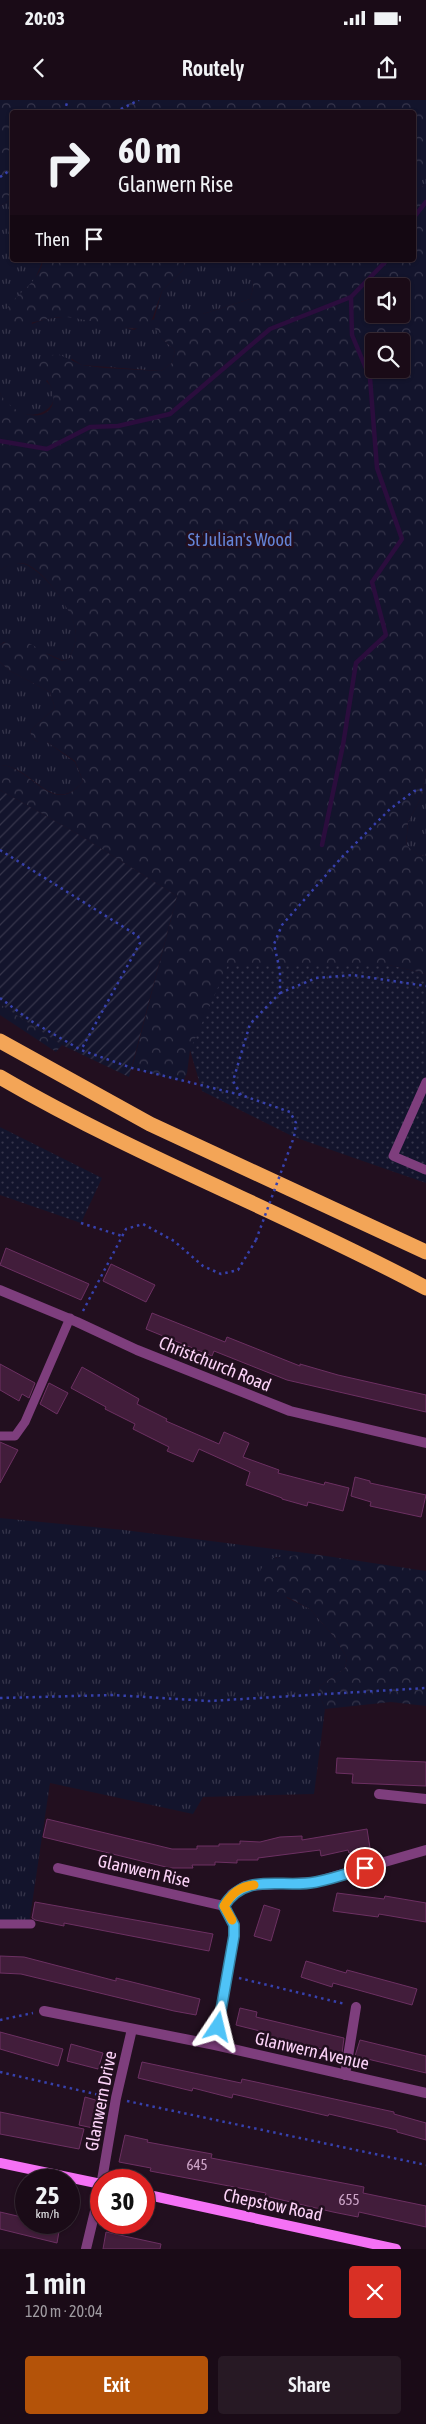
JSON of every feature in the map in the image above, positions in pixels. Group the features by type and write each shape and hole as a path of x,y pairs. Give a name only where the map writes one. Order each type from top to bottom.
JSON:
{"highway":[{"path":"0,1041 150,1124 426,1252"},
{"path":"0,1077 51,1107 126,1145 426,1288"}],"main road":[{"path":"0,2163 90,2183"},
{"name":"Chepstow Road","path":"155,2196 396,2249"}],"street":[{"name":"Christchurch Road","path":"0,1290 73,1320 137,1350 290,1411 426,1443"},
{"path":"380,1794 426,1799"},
{"path":"215,2045 234,1925 224,1906 232,1894 244,1886 315,1882 426,1850"},
{"name":"Glanwern Rise","path":"58,1868 224,1906"},
{"path":"345,2075 356,2007"},
{"name":"Glanwern Avenue","path":"44,2011 215,2045 426,2094"},
{"name":"Glanwern Drive","path":"104,2169 116,2098 132,2029"},
{"path":"86,2249 90,2232"}],"lane":[{"path":"426,1082 423,1096 393,1156 426,1170"},
{"path":"0,1436 15,1436 24,1422 73,1320"},
{"path":"0,1924 31,1924"}],"path":[{"path":"119,110 139,100"},
{"path":"280,993 280,971 274,944 282,925 342,857 390,809 414,791 426,789"},
{"path":"0,850 138,936 140,943 81,1050"},
{"path":"240,1095 232,1082 250,1024 280,993 316,978 353,975 426,986"},
{"path":"0,998 31,1021 81,1050 132,1068 240,1095 290,1112 296,1122 294,1137 256,1240 238,1270 221,1274 203,1266 174,1241 143,1224 126,1228 73,1320"},
{"path":"81,1223 122,1236"},
{"path":"0,1698 113,1695 209,1701 426,1688"},
{"path":"227,1975 356,2007"},
{"path":"0,2020 44,2011"},
{"path":"0,2072 426,2165"}],"green space":[{"path":"0,100 426,100 426,179 416,170 416,110 10,110 10,200 0,206"},
{"path":"416,170 426,179 426,185 416,189"},
{"name":"St Julian's Wood","path":"426,185 426,768 422,796 408,822 406,845 418,855 426,856 426,974 389,965 190,1050 187,1073 183,1082 132,1068 177,896 76,833 0,790 0,765 11,767 42,788 62,795 72,792 83,781 75,761 47,742 38,742 32,738 30,731 55,708 50,692 10,671 0,662 0,645 17,640 64,661 70,658 76,635 75,626 65,605 51,584 34,568 19,563 0,570 0,393 7,403 16,410 26,414 44,414 50,409 53,401 52,389 36,363 46,356 58,354 82,365 161,371 172,363 175,350 161,338 155,328 159,320 170,314 203,314 250,299 253,285 247,272 235,262 416,262 416,189"},
{"path":"10,200 10,262 42,262 34,282 25,289 32,324 44,320 69,317 96,320 134,330 154,319 162,291 182,271 186,262 231,262 244,267 251,274 253,284 250,299 203,314 187,314 161,338 175,350 172,363 161,371 82,365 72,359 46,381 53,390 54,399 50,407 42,413 32,415 20,413 9,406 0,393 0,206"},
{"path":"42,262 186,262 182,271 162,291 149,328 139,329 67,317 16,325 8,317 7,308 33,281"},
{"path":"12,563 25,564 35,570 52,586 66,606 72,617 76,636 70,658 64,661 48,654 4,642 0,645 0,570"},
{"path":"0,662 10,671 50,692 55,708 30,731 32,738 38,742 47,742 75,762 83,781 72,791 62,795 52,793 12,767 0,765"},
{"path":"426,768 426,856 418,855 406,846 408,822 422,796"},
{"path":"0,790 76,833 177,896 129,1077 62,1045 0,1004"},
{"path":"228,965 389,965 426,974 426,1183 294,1137 202,1091 190,1050"},
{"path":"0,1004 62,1045 56,1052 0,1015"},
{"path":"0,1127 102,1178 81,1223 0,1195"},
{"path":"0,1518 124,1530 306,1553 292,1558 275,1557 287,1598 310,1609 335,1638 347,1658 345,1668 320,1686 319,1693 325,1709 314,1794 203,1797 193,1814 50,1783 29,1924 0,1925"},
{"path":"306,1553 426,1571 426,1706 391,1702 325,1709 319,1693 320,1686 345,1668 347,1658 335,1638 310,1609 266,1586 259,1573 266,1560"}],"building":[{"path":"6,1248 89,1284 81,1300 0,1265"},
{"path":"111,1264 155,1285 146,1302 103,1281"},
{"path":"152,1313 225,1342 227,1337 300,1366 300,1364 338,1375 426,1395 426,1412 287,1380 214,1351 212,1356 146,1329"},
{"path":"0,1364 35,1383 29,1398 22,1394 19,1401 0,1390"},
{"path":"82,1367 139,1399 137,1404 167,1419 166,1421 219,1444 224,1432 249,1443 243,1457 279,1470 278,1473 324,1485 325,1482 349,1488 343,1511 308,1502 307,1506 282,1499 246,1485 250,1472 199,1449 193,1462 167,1451 169,1447 133,1429 135,1424 105,1409 106,1407 71,1388"},
{"path":"49,1383 68,1393 57,1414 40,1404"},
{"path":"0,1442 18,1450 0,1483"},
{"path":"355,1477 370,1481 370,1483 426,1495 421,1517 370,1506 371,1502 351,1496"},
{"path":"337,1758 426,1762 426,1786 352,1783 353,1774 336,1773"},
{"path":"47,1819 172,1849 197,1849 197,1846 240,1844 240,1841 260,1842 280,1837 302,1836 302,1840 367,1829 370,1848 349,1853 348,1850 321,1856 320,1850 258,1858 258,1860 237,1860 237,1863 215,1862 215,1865 192,1865 193,1868 170,1868 43,1837"},
{"path":"337,1893 384,1899 385,1896 426,1903 426,1922 379,1914 378,1917 333,1911"},
{"path":"35,1902 213,1934 209,1951 64,1923 64,1926 32,1918"},
{"path":"264,1905 280,1910 271,1941 254,1936"},
{"path":"0,1956 24,1957 116,1981 116,1978 200,1999 196,2015 21,1974 0,1973"},
{"path":"306,1961 346,1973 347,1970 417,1989 412,2005 333,1983 332,1987 301,1977"},
{"path":"240,2008 257,2012 256,2017 344,2038 342,2053 262,2037 264,2032 236,2025"},
{"path":"0,2032 63,2049 58,2066 0,2049"},
{"path":"360,2040 426,2056 426,2073 355,2056"},
{"path":"71,2044 103,2053 98,2069 67,2061"},
{"path":"142,2062 241,2083 242,2079 394,2112 394,2114 426,2123 426,2140 397,2132 397,2130 329,2114 328,2116 233,2094 232,2098 193,2088 192,2091 138,2078"},
{"path":"85,2097 99,2101 93,2128 79,2125"},
{"path":"0,2112 84,2129 79,2149 0,2134"},
{"path":"125,2135 148,2140 147,2142 212,2154 211,2158 364,2187 363,2193 426,2206 426,2227 359,2212 358,2217 333,2212 265,2196 266,2193 155,2172 155,2169 119,2162"},
{"path":"0,2212 15,2215 15,2233 0,2229"},
{"path":"20,2234 59,2234 57,2243"},
{"path":"106,2234 115,2234 161,2244 160,2249 103,2249"}],"waterway":[{"path":"416,214 426,202"},
{"path":"322,845 343,745 356,663 386,635 372,582 402,539 377,468 370,378 352,335 351,297 385,262"},
{"path":"0,441 47,449 90,427 118,426 170,414 270,329 351,297"}],"slow traffic":[{"path":"232,1920 224,1906 232,1894 244,1886 254,1885"}],"route":[{"path":"218,2027 234,1936 234,1925 224,1906 232,1894 244,1886 315,1882 365,1868"}]}
